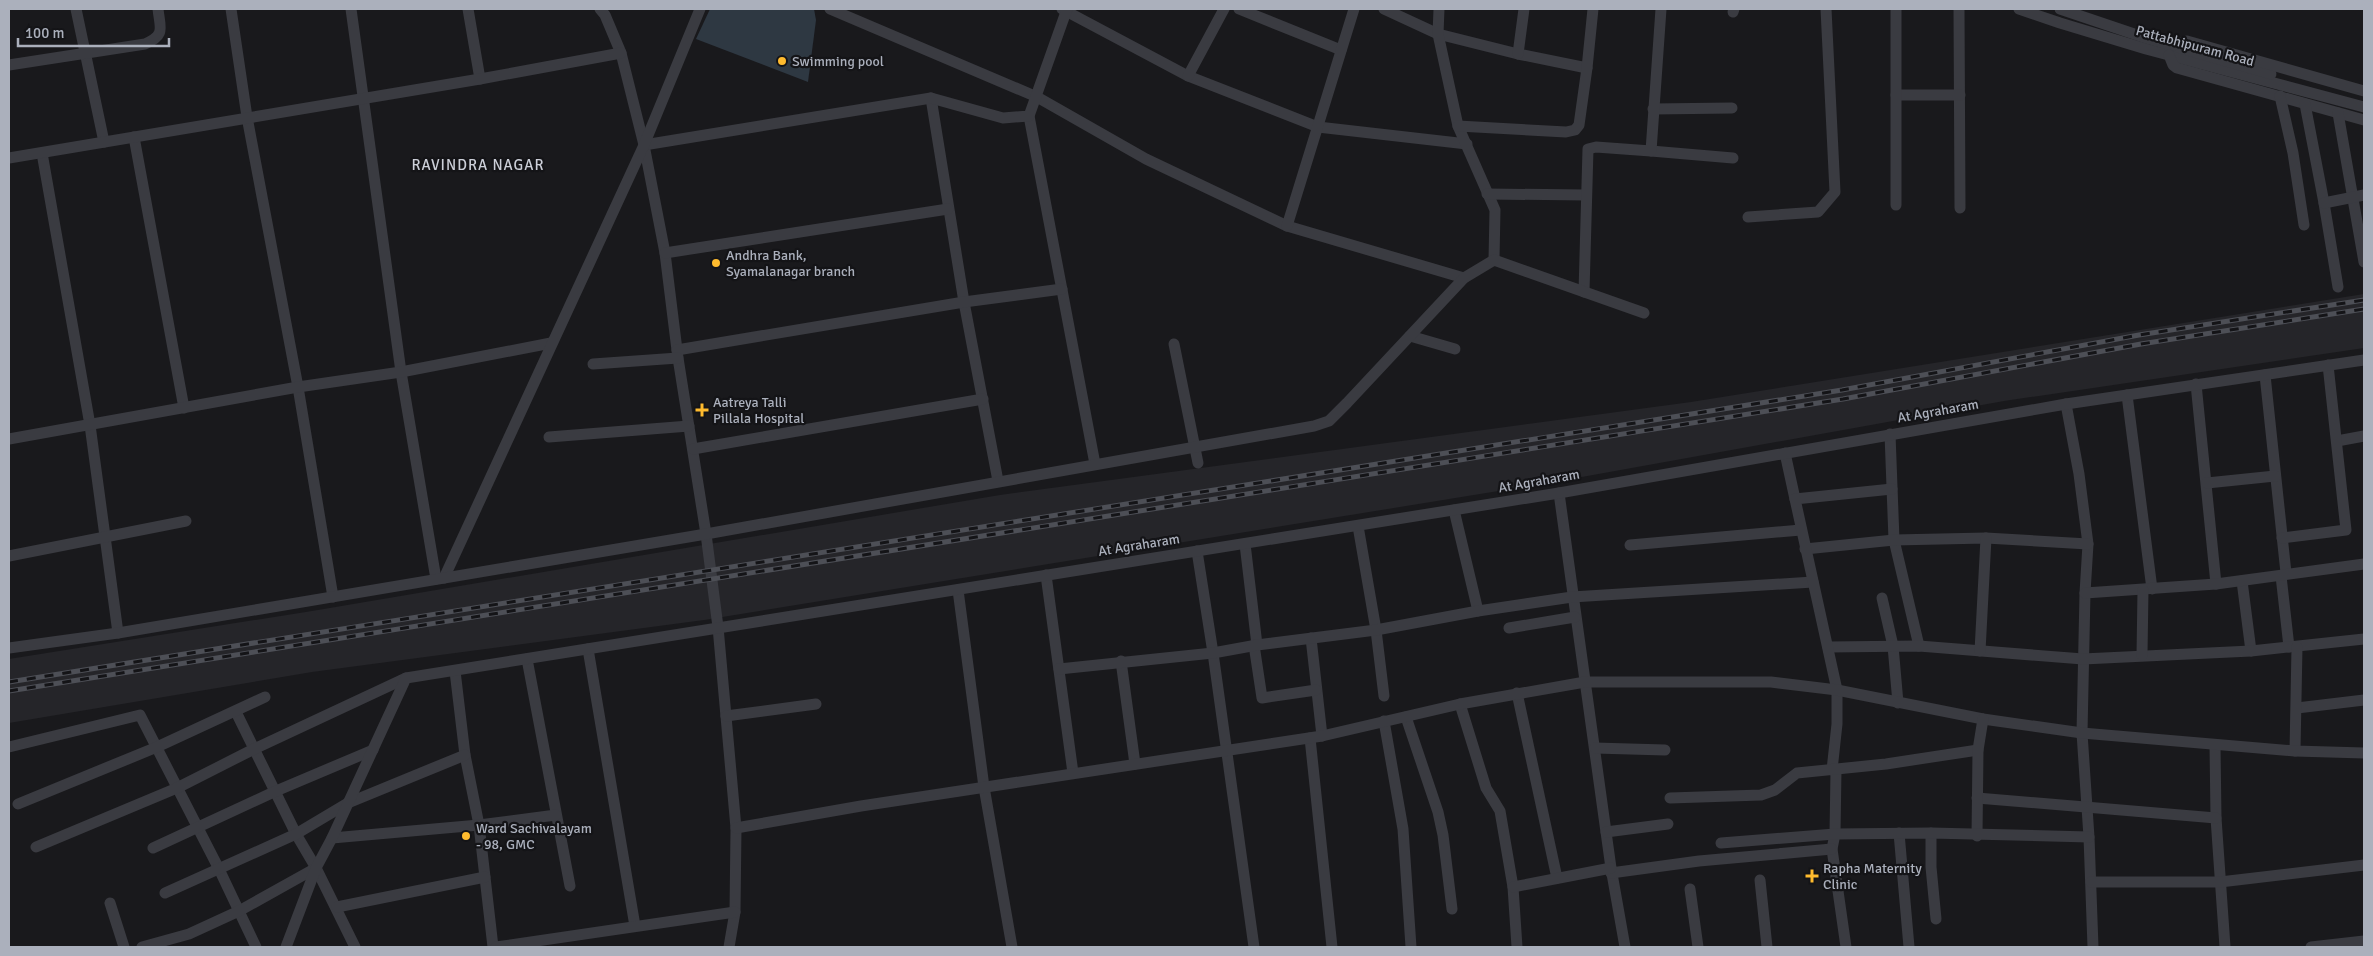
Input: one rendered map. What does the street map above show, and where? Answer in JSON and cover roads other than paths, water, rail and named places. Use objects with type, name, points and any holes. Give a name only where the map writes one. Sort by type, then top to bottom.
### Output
[{"type":"street","points":[[76,9],[104,142]]},
{"type":"street","points":[[9,65],[145,44],[157,39],[161,34],[158,9]]},
{"type":"street","points":[[231,9],[248,117],[298,387],[333,597]]},
{"type":"street","points":[[351,9],[401,372],[440,578]]},
{"type":"street","points":[[468,9],[480,80]]},
{"type":"street","points":[[600,9],[605,15],[622,53],[644,145],[665,253],[677,354],[706,534],[718,627],[736,828],[734,912],[729,947]]},
{"type":"street","points":[[440,578],[644,145],[700,9]]},
{"type":"street","points":[[830,9],[1037,97],[1146,159],[1287,226],[1464,278]]},
{"type":"street","points":[[1096,464],[1029,116],[1037,97],[1065,9],[1188,76],[1318,127],[1467,144]]},
{"type":"street","points":[[1188,76],[1224,9]]},
{"type":"street","points":[[1238,9],[1341,50]]},
{"type":"street","points":[[1287,226],[1354,9]]},
{"type":"street","points":[[1384,9],[1438,34],[1518,54],[1587,68]]},
{"type":"street","points":[[1439,9],[1438,34],[1458,126],[1495,210],[1494,260]]},
{"type":"street","points":[[1518,54],[1524,9]]},
{"type":"street","points":[[1458,126],[1566,132],[1575,130],[1579,124],[1587,68],[1592,9]]},
{"type":"street","points":[[1651,151],[1661,9]]},
{"type":"street","points":[[1748,217],[1818,212],[1835,192],[1826,9]]},
{"type":"street","points":[[1896,9],[1896,205]]},
{"type":"street","points":[[1958,9],[1960,208]]},
{"type":"street","name":"Pattabhipuram Road","points":[[2019,9],[2171,50],[2364,107]]},
{"type":"street","name":"Pattabhipuram Road","points":[[2060,9],[2171,50]]},
{"type":"street","points":[[2364,91],[2187,41],[2171,50],[2173,65],[2177,68],[2364,120]]},
{"type":"street","points":[[9,158],[480,80],[622,53]]},
{"type":"street","name":"Pattabhipuram Road","points":[[2203,60],[2364,100]]},
{"type":"street","points":[[1896,95],[1960,95]]},
{"type":"street","points":[[2280,96],[2293,153],[2304,224]]},
{"type":"street","points":[[644,145],[931,98],[1004,118],[1029,116]]},
{"type":"street","points":[[931,98],[964,302],[998,481]]},
{"type":"street","points":[[2305,104],[2338,287]]},
{"type":"street","points":[[1653,109],[1732,108]]},
{"type":"street","points":[[2338,113],[2359,196],[2364,262]]},
{"type":"street","points":[[134,138],[184,408]]},
{"type":"street","points":[[1584,292],[1588,149],[1596,147],[1733,158]]},
{"type":"street","points":[[42,152],[90,425],[118,634]]},
{"type":"street","points":[[1487,194],[1586,195]]},
{"type":"street","points":[[2324,202],[2359,196]]},
{"type":"street","points":[[665,253],[948,209]]},
{"type":"street","points":[[9,648],[118,634],[706,534],[1314,426],[1329,421],[1464,278],[1494,260]]},
{"type":"street","points":[[1494,260],[1644,313]]},
{"type":"street","points":[[593,364],[677,354],[964,302],[1062,289]]},
{"type":"street","points":[[1410,336],[1454,349]]},
{"type":"street","points":[[9,439],[298,387],[401,372],[551,343]]},
{"type":"street","points":[[1174,344],[1198,463]]},
{"type":"street","name":"At Agraharam","points":[[36,848],[177,788],[254,748],[406,678],[1559,493],[2066,404],[2364,360]]},
{"type":"street","points":[[2282,538],[2346,530],[2328,366]]},
{"type":"street","points":[[2265,375],[2274,476],[2282,538],[2284,575],[2293,647],[2297,708],[2295,751]]},
{"type":"street","points":[[2196,384],[2216,584]]},
{"type":"street","points":[[2127,395],[2147,589],[2142,655]]},
{"type":"street","points":[[693,449],[983,399]]},
{"type":"street","points":[[2066,404],[2079,474],[2088,544],[2082,733],[2090,837],[2093,947]]},
{"type":"street","points":[[549,437],[689,426]]},
{"type":"street","points":[[1890,434],[1894,540],[1920,646]]},
{"type":"street","points":[[2337,441],[2364,436]]},
{"type":"street","points":[[1784,453],[1836,690],[1835,834],[1832,849],[1846,947]]},
{"type":"street","points":[[2207,483],[2274,476]]},
{"type":"street","points":[[1795,499],[1892,489]]},
{"type":"street","points":[[1559,493],[1611,871],[1625,947]]},
{"type":"street","points":[[1454,510],[1478,611]]},
{"type":"street","points":[[9,556],[186,521]]},
{"type":"street","points":[[1358,526],[1376,630],[1384,696]]},
{"type":"street","points":[[1630,545],[1801,530]]},
{"type":"street","points":[[1805,549],[1894,540],[1986,538],[2088,544]]},
{"type":"street","points":[[1980,651],[1986,538]]},
{"type":"street","points":[[1245,544],[1262,698],[1316,690]]},
{"type":"street","points":[[1196,552],[1213,653],[1254,947]]},
{"type":"street","points":[[2085,593],[2216,584],[2364,564]]},
{"type":"street","points":[[1046,575],[1074,773]]},
{"type":"street","points":[[2242,581],[2251,651]]},
{"type":"street","points":[[1060,669],[1121,661],[1213,653],[1256,645],[1376,630],[1478,611],[1572,597],[1813,582]]},
{"type":"street","points":[[958,590],[984,787],[1012,947]]},
{"type":"street","points":[[1882,598],[1893,646],[1898,703]]},
{"type":"street","points":[[1509,628],[1575,617]]},
{"type":"street","points":[[1311,638],[1322,736]]},
{"type":"street","points":[[1828,648],[1920,646],[2083,659],[2251,651],[2364,639]]},
{"type":"street","points":[[588,649],[635,926]]},
{"type":"street","points":[[527,659],[570,886]]},
{"type":"street","points":[[1121,661],[1135,764]]},
{"type":"street","points":[[455,671],[465,755],[479,825],[495,947],[734,912]]},
{"type":"street","points":[[286,947],[293,942],[316,868],[332,838],[406,678]]},
{"type":"street","points":[[736,828],[984,787],[1322,736],[1460,704],[1586,682],[1771,682],[1836,690],[1983,718],[2082,733],[2295,751],[2364,753]]},
{"type":"street","points":[[1518,693],[1557,878]]},
{"type":"street","points":[[18,804],[157,747],[265,697]]},
{"type":"street","points":[[2297,708],[2364,700]]},
{"type":"street","points":[[726,716],[816,704]]},
{"type":"street","points":[[1460,704],[1486,788],[1500,811],[1513,887],[1517,947]]},
{"type":"street","points":[[236,712],[296,834],[337,907],[355,947]]},
{"type":"street","points":[[9,747],[140,715],[219,869],[256,947]]},
{"type":"street","points":[[1406,717],[1438,812],[1443,835],[1452,909]]},
{"type":"street","points":[[1977,836],[1978,750],[1983,718]]},
{"type":"street","points":[[1384,721],[1403,829],[1411,947]]},
{"type":"street","points":[[1310,738],[1332,947]]},
{"type":"street","points":[[2215,745],[2216,818],[2225,947]]},
{"type":"street","points":[[1595,748],[1665,750]]},
{"type":"street","points":[[153,848],[276,791],[373,750]]},
{"type":"street","points":[[1670,798],[1761,796],[1775,790],[1797,773],[1834,770],[1978,750]]},
{"type":"street","points":[[166,893],[296,834],[348,804],[465,755]]},
{"type":"street","points":[[1977,798],[2216,818]]},
{"type":"street","points":[[332,838],[479,825],[556,815]]},
{"type":"street","points":[[1606,832],[1668,824]]},
{"type":"street","points":[[1899,833],[1909,947]]},
{"type":"street","points":[[1721,843],[1835,834],[1931,833],[1977,836],[2090,837]]},
{"type":"street","points":[[1931,833],[1931,868],[1936,919]]},
{"type":"street","points":[[1513,887],[1557,878],[1611,871],[1832,849]]},
{"type":"street","points":[[2091,882],[2220,882],[2364,864]]},
{"type":"street","points":[[142,947],[188,934],[239,911],[316,868]]},
{"type":"street","points":[[337,907],[485,877]]},
{"type":"street","points":[[1760,880],[1767,947]]},
{"type":"street","points":[[1690,889],[1698,947]]},
{"type":"street","points":[[110,903],[124,947]]},
{"type":"street","points":[[2310,947],[2364,941]]},
{"type":"railway","points":[[9,682],[1842,390],[2139,335],[2364,300]]},
{"type":"railway","points":[[9,691],[1843,399],[2141,344],[2364,309]]},
{"type":"place","name":"Swimming pool","points":[[782,61]]},
{"type":"place","name":"Andhra Bank, Syamalanagar branch","points":[[716,263]]},
{"type":"place","name":"Aatreya Talli Pillala Hospital","points":[[702,410]]},
{"type":"place","name":"Ward Sachivalayam - 98, GMC","points":[[466,836]]},
{"type":"place","name":"Rapha Maternity Clinic","points":[[1812,876]]},
{"type":"district","name":"RAVINDRA NAGAR","points":[[478,165]]}]
